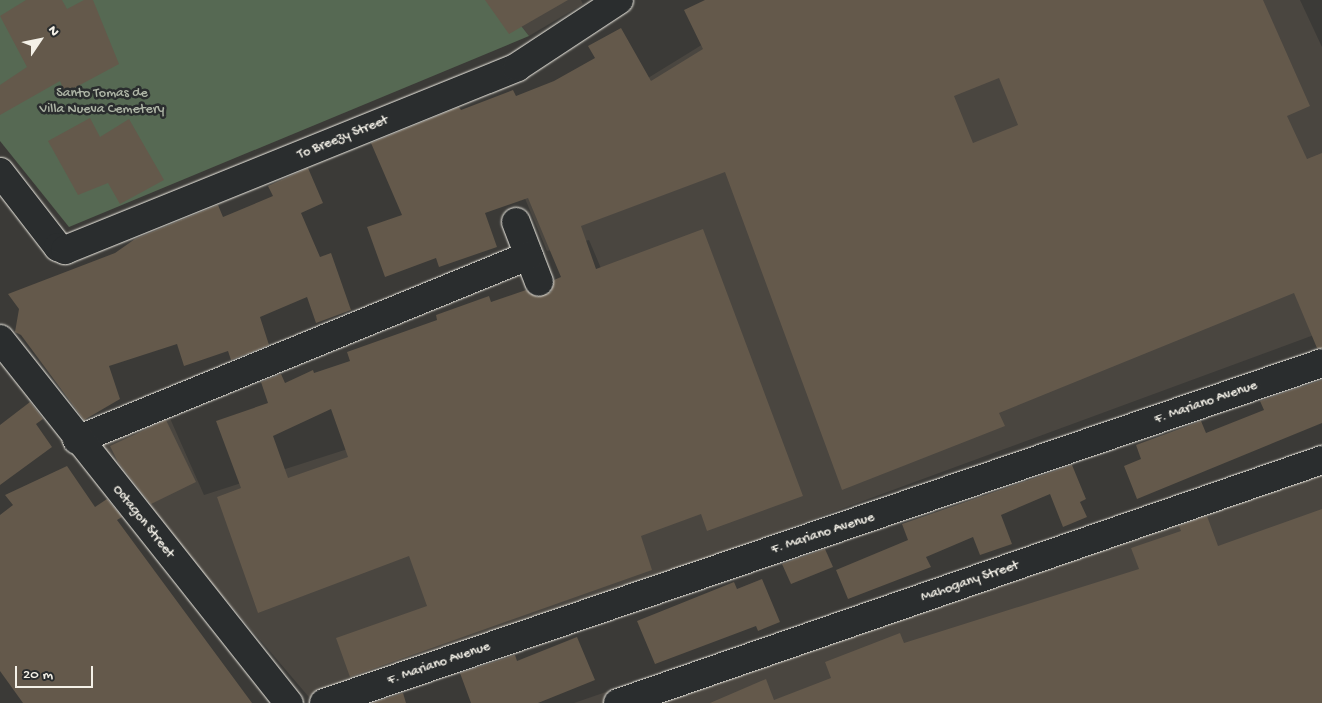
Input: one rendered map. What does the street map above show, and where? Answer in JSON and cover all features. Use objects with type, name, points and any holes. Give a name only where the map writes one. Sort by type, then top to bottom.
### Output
[{"type":"street","name":"To Breezy Street","points":[[0,172],[58,247],[65,250],[517,67],[612,2]]},
{"type":"street","points":[[516,222],[539,282]]},
{"type":"street","points":[[77,440],[529,256]]},
{"type":"street","name":"Octagon Street","points":[[0,340],[77,440],[289,703]]},
{"type":"street","name":"F. Mariano Avenue","points":[[324,703],[1322,363]]},
{"type":"street","name":"Mahogany Street","points":[[618,703],[1322,460]]},
{"type":"shaded area","points":[[501,0],[581,0],[583,4],[529,36]]},
{"type":"shaded area","points":[[782,0],[1300,0],[1322,47],[1322,332],[314,703],[96,448],[169,416],[204,495],[638,356],[589,240],[547,251],[510,163],[760,9]]},
{"type":"shaded area","points":[[1322,446],[1322,703],[574,703],[1315,448]]},
{"type":"green space","name":"Santo Tomas de Villa Nueva Cemetery","points":[[0,0],[501,0],[529,36],[69,227],[0,141]]},
{"type":"building","points":[[26,0],[62,0],[67,9],[84,0],[93,0],[119,64],[65,93],[60,81],[0,115],[0,85],[27,67],[0,16]]},
{"type":"building","points":[[485,0],[568,0],[509,34]]},
{"type":"building","points":[[705,0],[1263,0],[1310,106],[1287,116],[1307,159],[1322,153],[1322,348],[1317,348],[1294,293],[999,413],[1005,426],[842,490],[725,172],[581,226],[596,269],[703,229],[803,496],[707,531],[701,514],[641,536],[652,570],[350,677],[336,638],[427,606],[409,556],[258,613],[217,497],[241,488],[216,421],[268,403],[261,382],[281,374],[285,383],[313,370],[314,373],[350,361],[347,352],[437,320],[436,315],[489,296],[491,302],[526,290],[537,297],[551,292],[554,280],[561,277],[528,198],[485,213],[497,247],[439,267],[436,258],[385,277],[367,227],[402,215],[371,143],[459,107],[461,110],[513,90],[516,96],[554,81],[595,58],[588,46],[621,28],[651,81],[703,49],[684,10]],"holes":[[[999,78],[1018,125],[973,143],[954,96]],[[331,409],[348,457],[288,478],[273,436]]]},
{"type":"building","points":[[90,118],[100,137],[129,119],[164,180],[120,204],[108,183],[78,195],[48,141]]},
{"type":"building","points":[[308,168],[323,203],[301,213],[320,257],[331,253],[351,310],[316,323],[307,297],[260,317],[269,345],[231,360],[228,351],[184,366],[177,344],[109,366],[120,399],[84,420],[21,335],[15,332],[19,309],[8,294],[115,253],[135,239],[218,205],[223,217],[273,196],[268,186]]},
{"type":"building","points":[[1322,380],[1322,423],[1137,499],[1124,466],[1141,459],[1136,445],[1201,421],[1206,433],[1264,410],[1260,401]]},
{"type":"building","points":[[30,402],[43,419],[36,424],[52,447],[0,485],[0,425]]},
{"type":"building","points":[[166,420],[196,482],[151,504],[118,462],[110,446]]},
{"type":"building","points":[[1072,465],[1086,499],[1080,502],[1087,517],[1063,527],[1050,494],[1001,515],[1012,544],[980,555],[973,537],[926,557],[931,567],[848,599],[836,570],[908,540],[902,524]]},
{"type":"building","points":[[67,466],[95,507],[107,499],[122,517],[117,520],[252,703],[23,703],[0,671],[0,515],[13,505],[5,495]]},
{"type":"building","points":[[1322,509],[1322,703],[710,703],[766,679],[774,700],[831,678],[825,662],[900,633],[904,643],[1139,569],[1131,548],[1181,531],[1179,526],[1207,516],[1218,546]]},
{"type":"building","points":[[825,549],[833,567],[791,584],[782,564]]},
{"type":"building","points":[[762,579],[780,622],[758,631],[756,626],[655,664],[637,621],[734,582],[737,589]]},
{"type":"building","points":[[577,637],[595,680],[538,703],[471,703],[460,673],[515,655],[517,661]]},
{"type":"building","points":[[403,693],[406,703],[372,703]]}]
